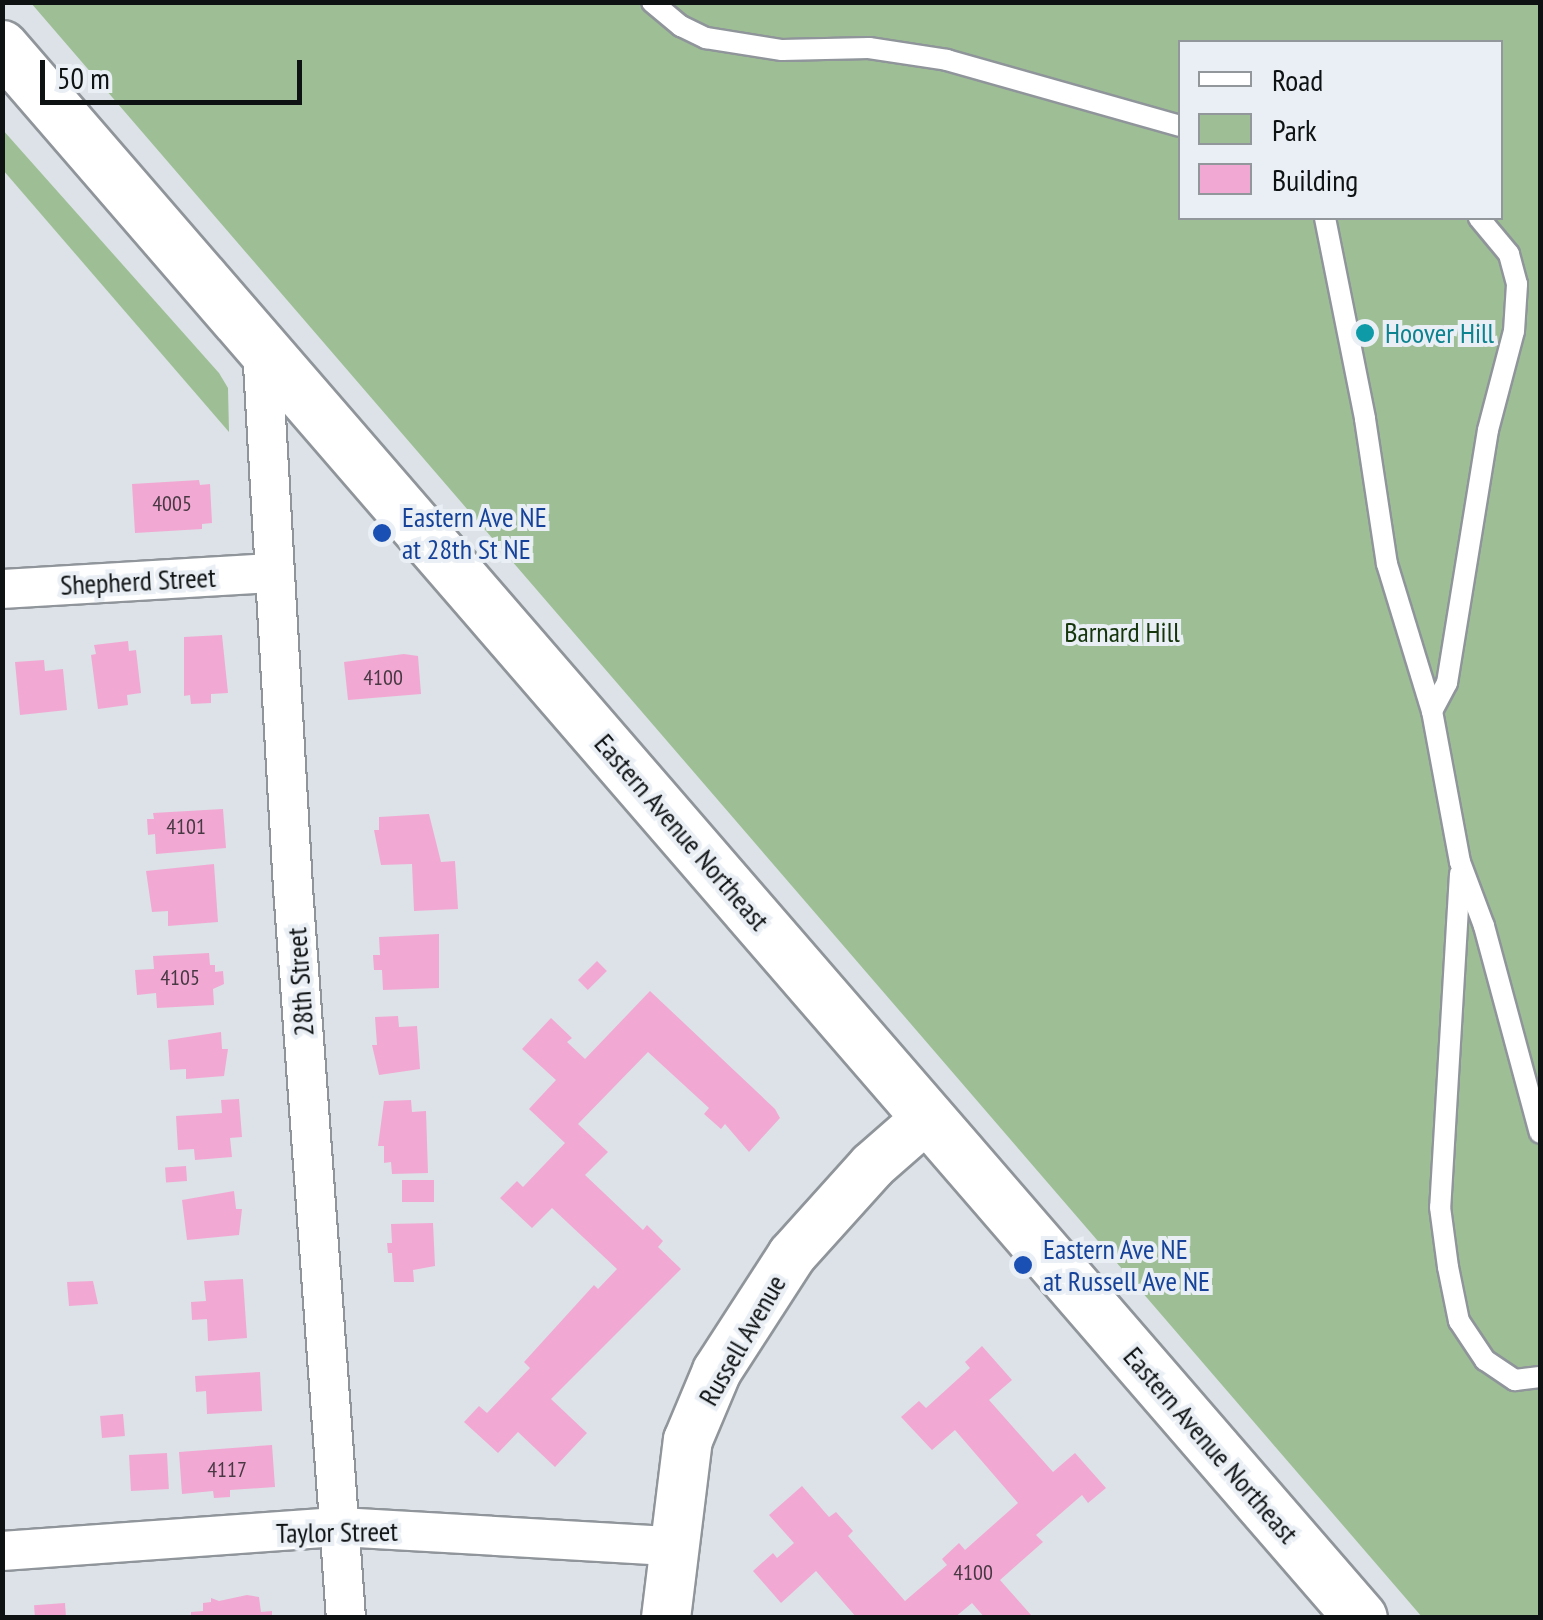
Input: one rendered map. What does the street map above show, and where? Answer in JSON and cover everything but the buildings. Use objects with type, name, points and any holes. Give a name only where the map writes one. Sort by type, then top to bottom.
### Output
[{"type":"main road","name":"Eastern Avenue Northeast","points":[[2,47],[1361,1618]]},
{"type":"street","name":"28th Street","points":[[262,347],[346,1618]]},
{"type":"street","name":"Shepherd Street","points":[[2,589],[274,573]]},
{"type":"street","name":"Russell Avenue","points":[[666,1618],[688,1440],[717,1370],[792,1255],[872,1166],[928,1117]]},
{"type":"street","name":"Taylor Street","points":[[2,1551],[340,1526],[672,1546]]},
{"type":"lane","points":[[652,2],[681,26],[706,38],[782,50],[869,48],[947,60],[1178,125]]},
{"type":"lane","points":[[1325,220],[1339,308],[1365,419],[1387,564],[1432,711],[1460,862],[1484,926],[1540,1132]]},
{"type":"lane","points":[[1432,711],[1447,683],[1488,430],[1514,331],[1517,284],[1509,254],[1482,220]]},
{"type":"lane","points":[[1460,862],[1440,1207],[1448,1267],[1459,1321],[1485,1360],[1514,1380],[1540,1377]]},
{"type":"green space","name":"Barnard Hill","points":[[31,3],[1540,3],[1540,1617],[1422,1617]]},
{"type":"green space","points":[[2,129],[219,373],[228,388],[229,432],[3,170]]},
{"type":"place","name":"Hoover Hill","points":[[1365,333]]},
{"type":"place","name":"Eastern Ave NE at 28th St NE","points":[[382,533]]},
{"type":"place","name":"Eastern Ave NE at Russell Ave NE","points":[[1023,1265]]}]
